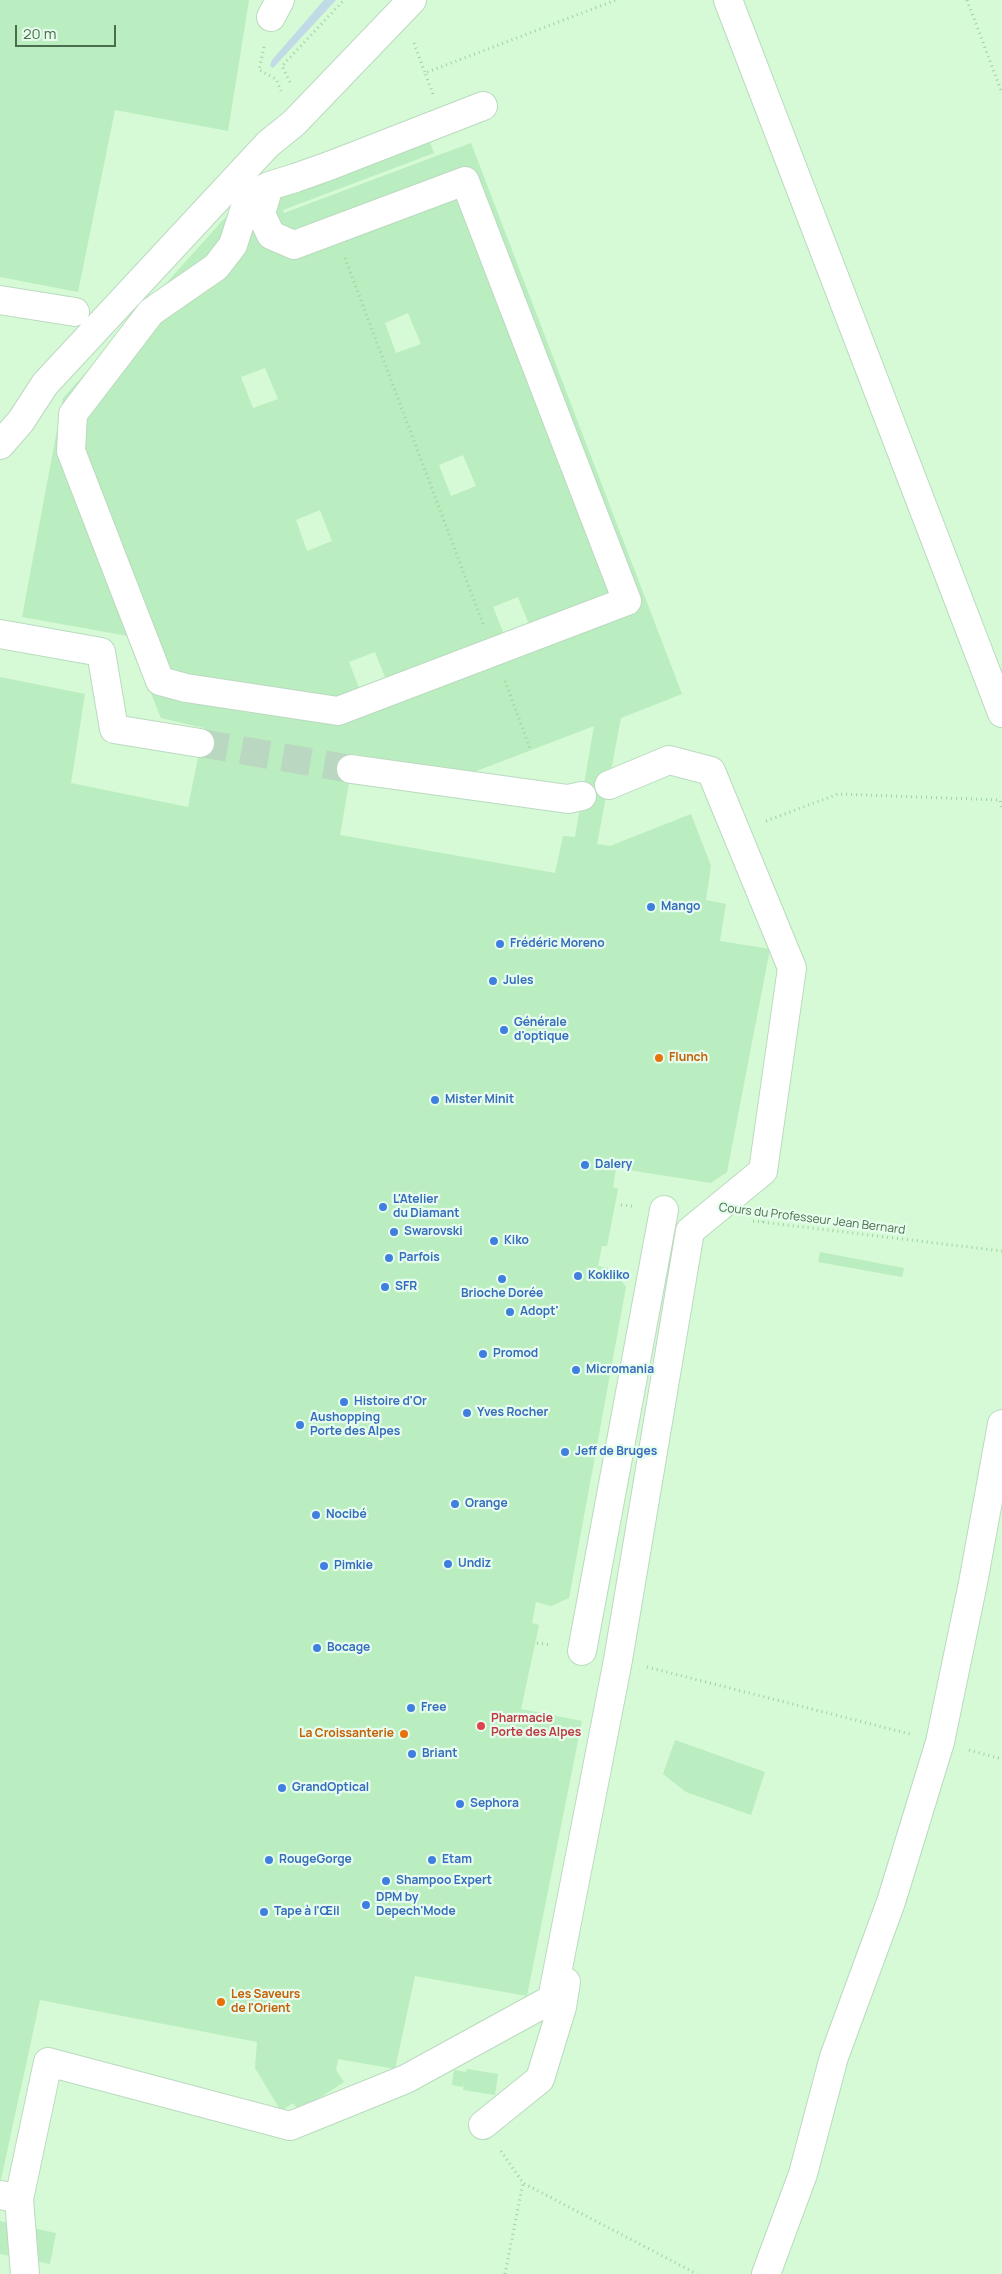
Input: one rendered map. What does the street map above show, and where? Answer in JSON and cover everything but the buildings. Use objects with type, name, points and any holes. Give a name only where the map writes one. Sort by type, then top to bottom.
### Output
[{"type":"lane","points":[[0,444],[21,421],[45,384],[268,144],[294,123],[412,0]]},
{"type":"lane","points":[[728,0],[1002,713]]},
{"type":"lane","points":[[270,186],[261,214],[271,234],[294,245],[465,182],[626,601],[338,711],[186,688],[160,681],[71,451],[73,414],[151,312],[216,267],[233,246],[248,198],[270,186],[329,166],[483,106]]},
{"type":"lane","points":[[0,300],[75,312]]},
{"type":"lane","points":[[0,634],[101,652],[114,729],[200,743]]},
{"type":"lane","points":[[483,2126],[540,2079],[562,2007],[690,1231],[711,1216],[763,1171],[792,968],[711,771],[670,760],[609,785]]},
{"type":"lane","points":[[351,769],[568,800],[582,796]]},
{"type":"lane","points":[[582,1651],[664,1210]]},
{"type":"lane","points":[[766,2274],[803,2174],[834,2057],[891,1902],[940,1742],[975,1574],[1002,1424]]},
{"type":"lane","points":[[25,2274],[10,2197],[48,2062],[290,2126],[406,2079],[552,2000],[618,1660]]},
{"type":"path","points":[[290,82],[282,66],[344,0]]},
{"type":"path","points":[[444,120],[425,73],[616,0]]},
{"type":"path","points":[[967,0],[1002,93]]},
{"type":"path","points":[[276,9],[259,70],[276,79],[294,123]]},
{"type":"path","points":[[343,253],[531,751]]},
{"type":"path","points":[[358,295],[483,622]]},
{"type":"path","points":[[735,833],[838,794],[1000,800],[1002,810]]},
{"type":"path","points":[[621,1205],[664,1210]]},
{"type":"path","name":"Cours du Professeur Jean Bernard","points":[[711,1216],[1002,1251]]},
{"type":"path","points":[[537,1643],[582,1651]]},
{"type":"path","points":[[618,1660],[1002,1759]]},
{"type":"path","points":[[483,2126],[523,2183],[697,2274]]},
{"type":"path","points":[[505,2274],[523,2183]]},
{"type":"shaded area","points":[[0,0],[1002,0],[1002,2274],[0,2274]]},
{"type":"shaded area","points":[[324,0],[336,0],[273,68],[270,66],[272,60]]},
{"type":"tunnel","points":[[200,743],[351,769]]},
{"type":"place","name":"Mango","points":[[651,907]]},
{"type":"place","name":"Frédéric Moreno","points":[[500,944]]},
{"type":"place","name":"Jules","points":[[493,981]]},
{"type":"place","name":"Générale d'optique","points":[[504,1030]]},
{"type":"place","name":"Flunch","points":[[659,1058]]},
{"type":"place","name":"Mister Minit","points":[[435,1100]]},
{"type":"place","name":"Dalery","points":[[585,1165]]},
{"type":"place","name":"L'Atelier du Diamant","points":[[383,1207]]},
{"type":"place","name":"Swarovski","points":[[394,1232]]},
{"type":"place","name":"Kiko","points":[[494,1241]]},
{"type":"place","name":"Parfois","points":[[389,1258]]},
{"type":"place","name":"Kokliko","points":[[578,1276]]},
{"type":"place","name":"Brioche Dorée","points":[[502,1279]]},
{"type":"place","name":"SFR","points":[[385,1287]]},
{"type":"place","name":"Adopt'","points":[[510,1312]]},
{"type":"place","name":"Promod","points":[[483,1354]]},
{"type":"place","name":"Micromania","points":[[576,1370]]},
{"type":"place","name":"Histoire d'Or","points":[[344,1402]]},
{"type":"place","name":"Yves Rocher","points":[[467,1413]]},
{"type":"place","name":"Aushopping Porte des Alpes","points":[[300,1425]]},
{"type":"place","name":"Jeff de Bruges","points":[[565,1452]]},
{"type":"place","name":"Orange","points":[[455,1504]]},
{"type":"place","name":"Nocibé","points":[[316,1515]]},
{"type":"place","name":"Undiz","points":[[448,1564]]},
{"type":"place","name":"Pimkie","points":[[324,1566]]},
{"type":"place","name":"Bocage","points":[[317,1648]]},
{"type":"place","name":"Free","points":[[411,1708]]},
{"type":"place","name":"Pharmacie Porte des Alpes","points":[[481,1726]]},
{"type":"place","name":"La Croissanterie","points":[[404,1734]]},
{"type":"place","name":"Briant","points":[[412,1754]]},
{"type":"place","name":"GrandOptical","points":[[282,1788]]},
{"type":"place","name":"Sephora","points":[[460,1804]]},
{"type":"place","name":"RougeGorge","points":[[269,1860]]},
{"type":"place","name":"Etam","points":[[432,1860]]},
{"type":"place","name":"Shampoo Expert","points":[[386,1881]]},
{"type":"place","name":"DPM by Depech'Mode","points":[[366,1905]]},
{"type":"place","name":"Tape à l'Œil","points":[[264,1912]]},
{"type":"place","name":"Les Saveurs de l'Orient","points":[[221,2002]]}]
